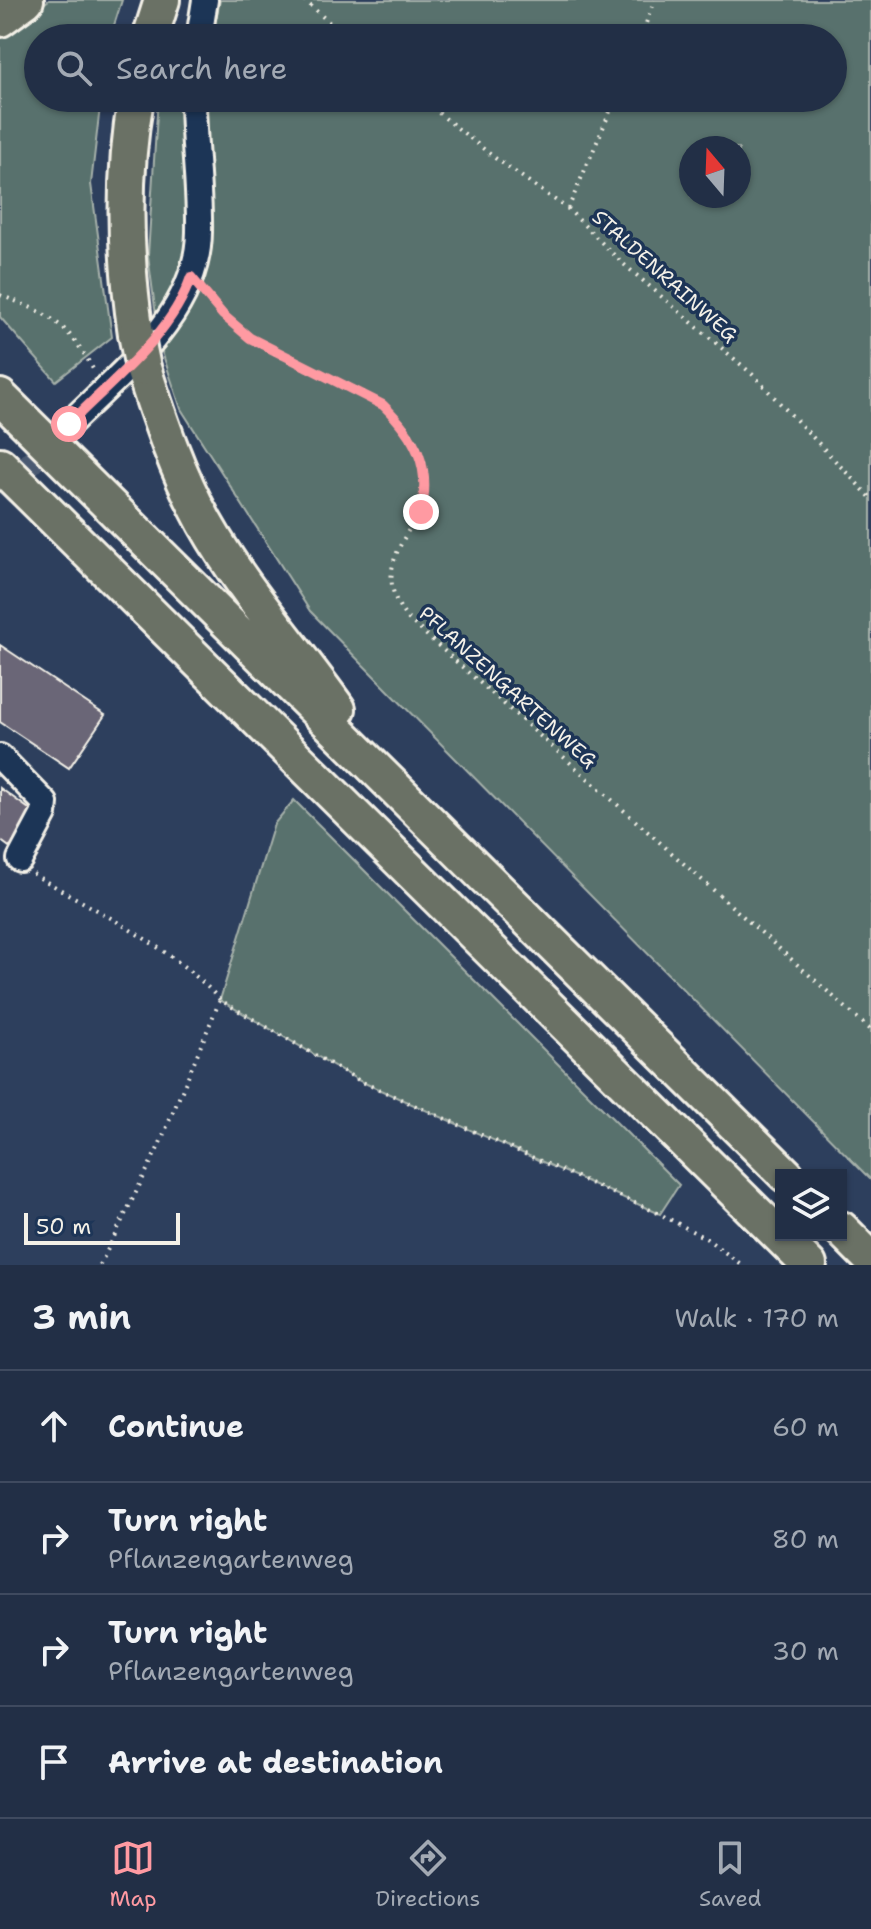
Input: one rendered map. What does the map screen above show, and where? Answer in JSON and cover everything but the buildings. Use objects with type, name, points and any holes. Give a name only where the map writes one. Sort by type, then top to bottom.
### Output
[{"type":"highway","points":[[0,19],[26,0]]},
{"type":"highway","points":[[154,24],[162,0]]},
{"type":"highway","points":[[134,112],[124,200],[126,255],[143,368],[172,454],[204,522],[246,586],[394,787]]},
{"type":"highway","points":[[0,397],[780,1169]]},
{"type":"highway","points":[[0,465],[809,1265]]},
{"type":"highway","points":[[847,1235],[871,1259]]},
{"type":"lane","points":[[201,24],[205,0]]},
{"type":"lane","points":[[69,424],[153,338],[177,307],[191,277],[199,232],[194,112]]},
{"type":"lane","points":[[0,757],[45,803],[44,814],[20,859]]},
{"type":"path","points":[[304,0],[331,24]]},
{"type":"path","points":[[646,24],[654,0]]},
{"type":"path","name":"STALDENRAINWEG","points":[[438,112],[495,158],[568,209],[620,261],[752,374],[871,498]]},
{"type":"path","points":[[568,209],[610,112]]},
{"type":"path","name":"PFLANZENGARTENWEG","points":[[191,277],[223,315],[250,338],[383,405],[408,431],[424,468],[425,495],[421,512],[396,550],[389,576],[396,603],[406,617],[871,1030]]},
{"type":"path","points":[[0,295],[46,313],[64,325],[104,388]]},
{"type":"path","points":[[20,859],[32,873],[185,968],[220,1000],[360,1081],[660,1214],[707,1239],[742,1265]]},
{"type":"path","points":[[100,1265],[158,1148],[220,1000]]},
{"type":"green space","points":[[49,0],[122,0],[114,24],[24,24],[24,112],[99,112],[91,184],[112,337],[56,381],[0,317],[0,36]]},
{"type":"green space","points":[[220,0],[871,0],[871,1180],[310,611],[181,409],[160,346],[148,255],[157,112],[847,112],[847,24],[215,24]]},
{"type":"green space","points":[[294,800],[679,1185],[660,1214],[360,1081],[220,1000],[274,824]]},
{"type":"tunnel","points":[[0,494],[69,424]]},
{"type":"route","points":[[69,424],[153,338],[177,307],[191,277],[223,315],[250,338],[383,405],[396,418],[416,444],[424,468],[425,495],[421,512]]}]
